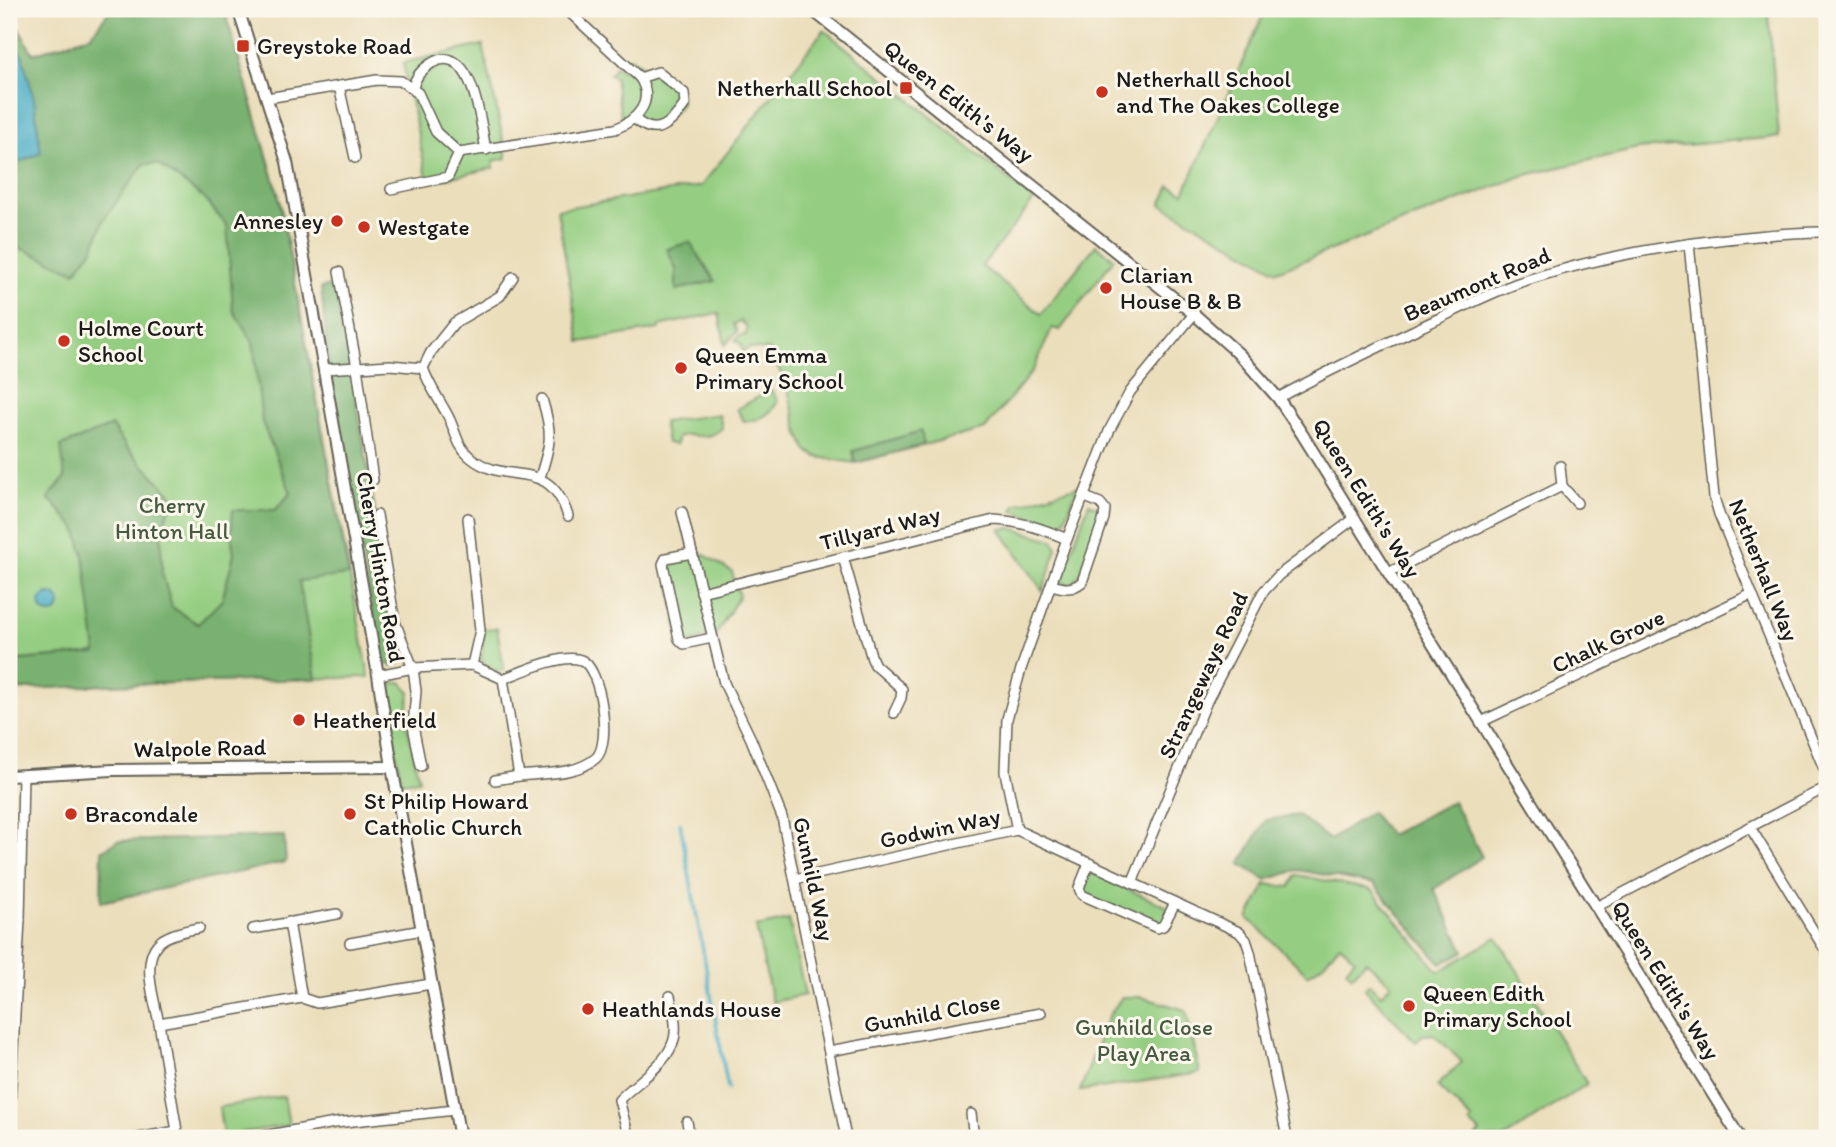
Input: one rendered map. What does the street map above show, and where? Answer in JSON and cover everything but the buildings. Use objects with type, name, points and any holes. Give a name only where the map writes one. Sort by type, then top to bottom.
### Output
[{"type":"street","name":"Cherry Hinton Road","points":[[238,9],[286,162],[460,1138]]},
{"type":"street","points":[[267,98],[339,86],[387,80],[401,81],[413,88],[425,104],[436,132],[459,153],[615,129],[635,119],[645,104],[644,85],[640,78],[566,9]]},
{"type":"street","name":"Queen Edith's Way","points":[[811,9],[1194,314],[1240,355],[1278,398],[1390,572],[1740,1138]]},
{"type":"street","points":[[413,88],[414,80],[423,69],[436,61],[448,60],[457,63],[468,73],[486,150]]},
{"type":"street","points":[[635,119],[650,128],[663,127],[676,118],[685,104],[684,93],[658,72],[640,78]]},
{"type":"street","points":[[339,86],[355,158]]},
{"type":"street","points":[[391,189],[448,177],[459,153]]},
{"type":"street","name":"Beaumont Road","points":[[1278,398],[1319,376],[1516,284],[1570,267],[1618,255],[1689,244],[1794,232],[1827,232]]},
{"type":"street","name":"Netherhall Way","points":[[1689,244],[1714,497],[1827,776]]},
{"type":"street","points":[[339,272],[357,368],[373,480]]},
{"type":"street","points":[[513,277],[500,296],[454,323],[431,352],[423,368],[429,384],[450,419],[455,439],[468,455],[476,461],[512,474],[540,477],[551,485],[563,500],[568,516]]},
{"type":"street","points":[[1017,830],[1005,772],[1007,719],[1021,669],[1110,429],[1130,392],[1194,314]]},
{"type":"street","points":[[325,369],[390,365],[423,368]]},
{"type":"street","points":[[540,477],[550,445],[549,423],[542,399]]},
{"type":"street","points":[[1560,466],[1562,486],[1577,503]]},
{"type":"street","points":[[1390,572],[1562,486]]},
{"type":"street","points":[[1052,585],[1066,589],[1075,588],[1082,582],[1105,509],[1100,503],[1085,497]]},
{"type":"street","name":"Gunhild Way","points":[[682,512],[724,683],[761,762],[782,817],[846,1138]]},
{"type":"street","name":"Cherry Hinton Road","points":[[377,515],[395,622],[413,668],[416,691],[413,726],[421,766]]},
{"type":"street","points":[[468,518],[480,630],[472,665]]},
{"type":"street","name":"Strangeways Road","points":[[1132,883],[1207,701],[1263,592],[1279,575],[1355,518]]},
{"type":"street","name":"Tillyard Way","points":[[701,592],[994,520],[1014,520],[1067,539]]},
{"type":"street","points":[[692,553],[666,558],[663,564],[679,639],[684,644],[712,638]]},
{"type":"street","points":[[843,557],[872,659],[902,689],[894,713]]},
{"type":"street","name":"Chalk Grove","points":[[1481,722],[1752,594]]},
{"type":"street","points":[[379,675],[413,668],[472,665],[503,679],[558,661],[580,659],[588,664],[595,677],[605,733],[599,756],[588,765],[560,772],[495,780]]},
{"type":"street","points":[[503,679],[519,776]]},
{"type":"street","name":"Walpole Road","points":[[9,776],[113,770],[392,767]]},
{"type":"street","points":[[9,1124],[20,920],[23,775]]},
{"type":"street","points":[[1596,907],[1827,787]]},
{"type":"street","points":[[1750,827],[1827,953]]},
{"type":"street","name":"Godwin Way","points":[[795,879],[1017,830],[1239,932],[1250,952],[1287,1138]]},
{"type":"street","points":[[1089,863],[1079,888],[1082,895],[1157,928],[1163,926],[1175,903]]},
{"type":"street","points":[[253,929],[337,914]]},
{"type":"street","points":[[9,920],[20,920]]},
{"type":"street","points":[[289,922],[302,998]]},
{"type":"street","points":[[138,1138],[179,1134],[149,958],[156,943],[165,937],[199,928]]},
{"type":"street","points":[[350,943],[422,930]]},
{"type":"street","points":[[159,1023],[302,998],[317,1003],[431,984]]},
{"type":"street","points":[[629,1138],[619,1100],[655,1067],[672,1046],[675,1026],[670,996]]},
{"type":"street","name":"Gunhild Close","points":[[829,1051],[1041,1013]]},
{"type":"street","points":[[252,1138],[335,1123],[455,1110]]},
{"type":"street","points":[[971,1114],[974,1138]]},
{"type":"street","points":[[687,1122],[690,1138]]},
{"type":"green space","name":"Cherry Hinton Hall","points":[[111,9],[224,9],[278,193],[369,677],[9,690],[9,12],[33,54],[90,36]]},
{"type":"green space","points":[[111,9],[224,9],[278,193],[349,575],[299,581],[316,679],[9,690],[9,661],[96,653],[84,556],[76,528],[48,498],[65,478],[61,446],[112,426],[127,448],[175,498],[161,528],[162,573],[172,607],[198,624],[222,600],[234,554],[231,534],[233,510],[275,510],[291,493],[262,422],[253,342],[233,310],[227,226],[204,198],[158,164],[144,164],[104,219],[93,249],[75,272],[9,243],[9,12],[33,54],[90,36]]},
{"type":"green space","points":[[1266,9],[1768,9],[1779,137],[1638,149],[1522,176],[1277,271],[1161,204],[1170,186],[1184,193]]},
{"type":"green space","points":[[824,30],[1034,200],[982,266],[1041,314],[1096,245],[1114,259],[1060,330],[1052,328],[1034,369],[985,429],[855,463],[818,457],[807,451],[798,431],[787,385],[769,350],[749,348],[743,352],[741,344],[735,341],[739,336],[746,335],[747,327],[741,321],[734,324],[737,332],[725,345],[719,313],[659,326],[659,329],[580,342],[557,209],[701,186]],"holes":[[[676,269],[714,281],[676,289]]]},
{"type":"green space","points":[[483,45],[507,158],[493,161],[494,168],[428,182],[403,63]]},
{"type":"green space","points":[[631,57],[681,95],[681,104],[666,119],[655,125],[621,117],[615,78],[610,74],[616,66],[621,71]]},
{"type":"green space","points":[[690,242],[715,281],[676,290],[676,269],[667,249]]},
{"type":"green space","points":[[337,285],[396,636],[404,650],[402,661],[393,666],[382,663],[330,378],[321,288]]},
{"type":"green space","points":[[771,390],[778,401],[772,410],[755,420],[744,421],[737,409]]},
{"type":"green space","points":[[719,414],[722,428],[715,433],[682,436],[677,438],[676,445],[667,443],[663,422]]},
{"type":"green space","points":[[921,431],[924,445],[855,463],[853,451]]},
{"type":"green space","points":[[1078,486],[1065,519],[1058,526],[1013,511],[1016,505]]},
{"type":"green space","points":[[1089,503],[1100,509],[1101,517],[1081,574],[1072,585],[1060,582]]},
{"type":"green space","points":[[1011,528],[1053,540],[1057,548],[1043,591],[1000,529]]},
{"type":"green space","points":[[700,552],[732,572],[739,596],[716,635],[685,644],[679,638],[666,558]]},
{"type":"green space","points":[[497,628],[504,670],[491,669],[481,660],[484,629]]},
{"type":"green space","points":[[401,682],[410,692],[406,720],[419,780],[401,782],[385,685]]},
{"type":"green space","points":[[1453,801],[1482,857],[1434,889],[1464,951],[1441,964],[1374,884],[1298,870],[1266,880],[1240,864],[1266,820],[1298,815],[1330,840],[1371,812],[1390,835]]},
{"type":"green space","points":[[284,836],[286,862],[101,902],[102,851],[117,841]]},
{"type":"green space","points":[[1085,870],[1172,909],[1163,926],[1083,896],[1079,887]]},
{"type":"green space","points":[[1297,875],[1372,890],[1439,972],[1497,937],[1587,1084],[1504,1138],[1474,1138],[1480,1132],[1470,1123],[1472,1119],[1437,1086],[1462,1062],[1434,1034],[1422,1035],[1416,1042],[1365,989],[1369,984],[1381,995],[1391,984],[1366,961],[1352,976],[1346,970],[1355,959],[1340,944],[1324,963],[1308,975],[1248,918],[1266,884],[1290,887]]},
{"type":"green space","points":[[789,920],[805,995],[772,1002],[756,927]]},
{"type":"green space","name":"Gunhild Close Play Area","points":[[1122,997],[1141,997],[1186,1010],[1200,1073],[1080,1091],[1108,1017]]},
{"type":"green space","points":[[284,1096],[289,1125],[223,1136],[219,1107]]},
{"type":"water","points":[[9,44],[22,54],[34,99],[41,153],[9,166],[9,135],[13,132],[9,96]]},
{"type":"water","points":[[46,594],[54,594],[60,604],[54,614],[46,614],[40,608],[40,600]]},
{"type":"waterway","points":[[680,823],[728,1089]]},
{"type":"place","name":"Greystoke Road","points":[[243,46]]},
{"type":"place","name":"Netherhall School","points":[[906,88]]},
{"type":"place","name":"Netherhall School and The Oakes College","points":[[1102,92]]},
{"type":"place","name":"Annesley","points":[[337,221]]},
{"type":"place","name":"Westgate","points":[[364,227]]},
{"type":"place","name":"Clarian House B & B","points":[[1106,288]]},
{"type":"place","name":"Holme Court School","points":[[64,341]]},
{"type":"place","name":"Queen Emma Primary School","points":[[681,368]]},
{"type":"place","name":"Heatherfield","points":[[299,720]]},
{"type":"place","name":"Bracondale","points":[[71,814]]},
{"type":"place","name":"St Philip Howard Catholic Church","points":[[350,814]]},
{"type":"place","name":"Queen Edith Primary School","points":[[1409,1006]]},
{"type":"place","name":"Heathlands House","points":[[588,1009]]}]
